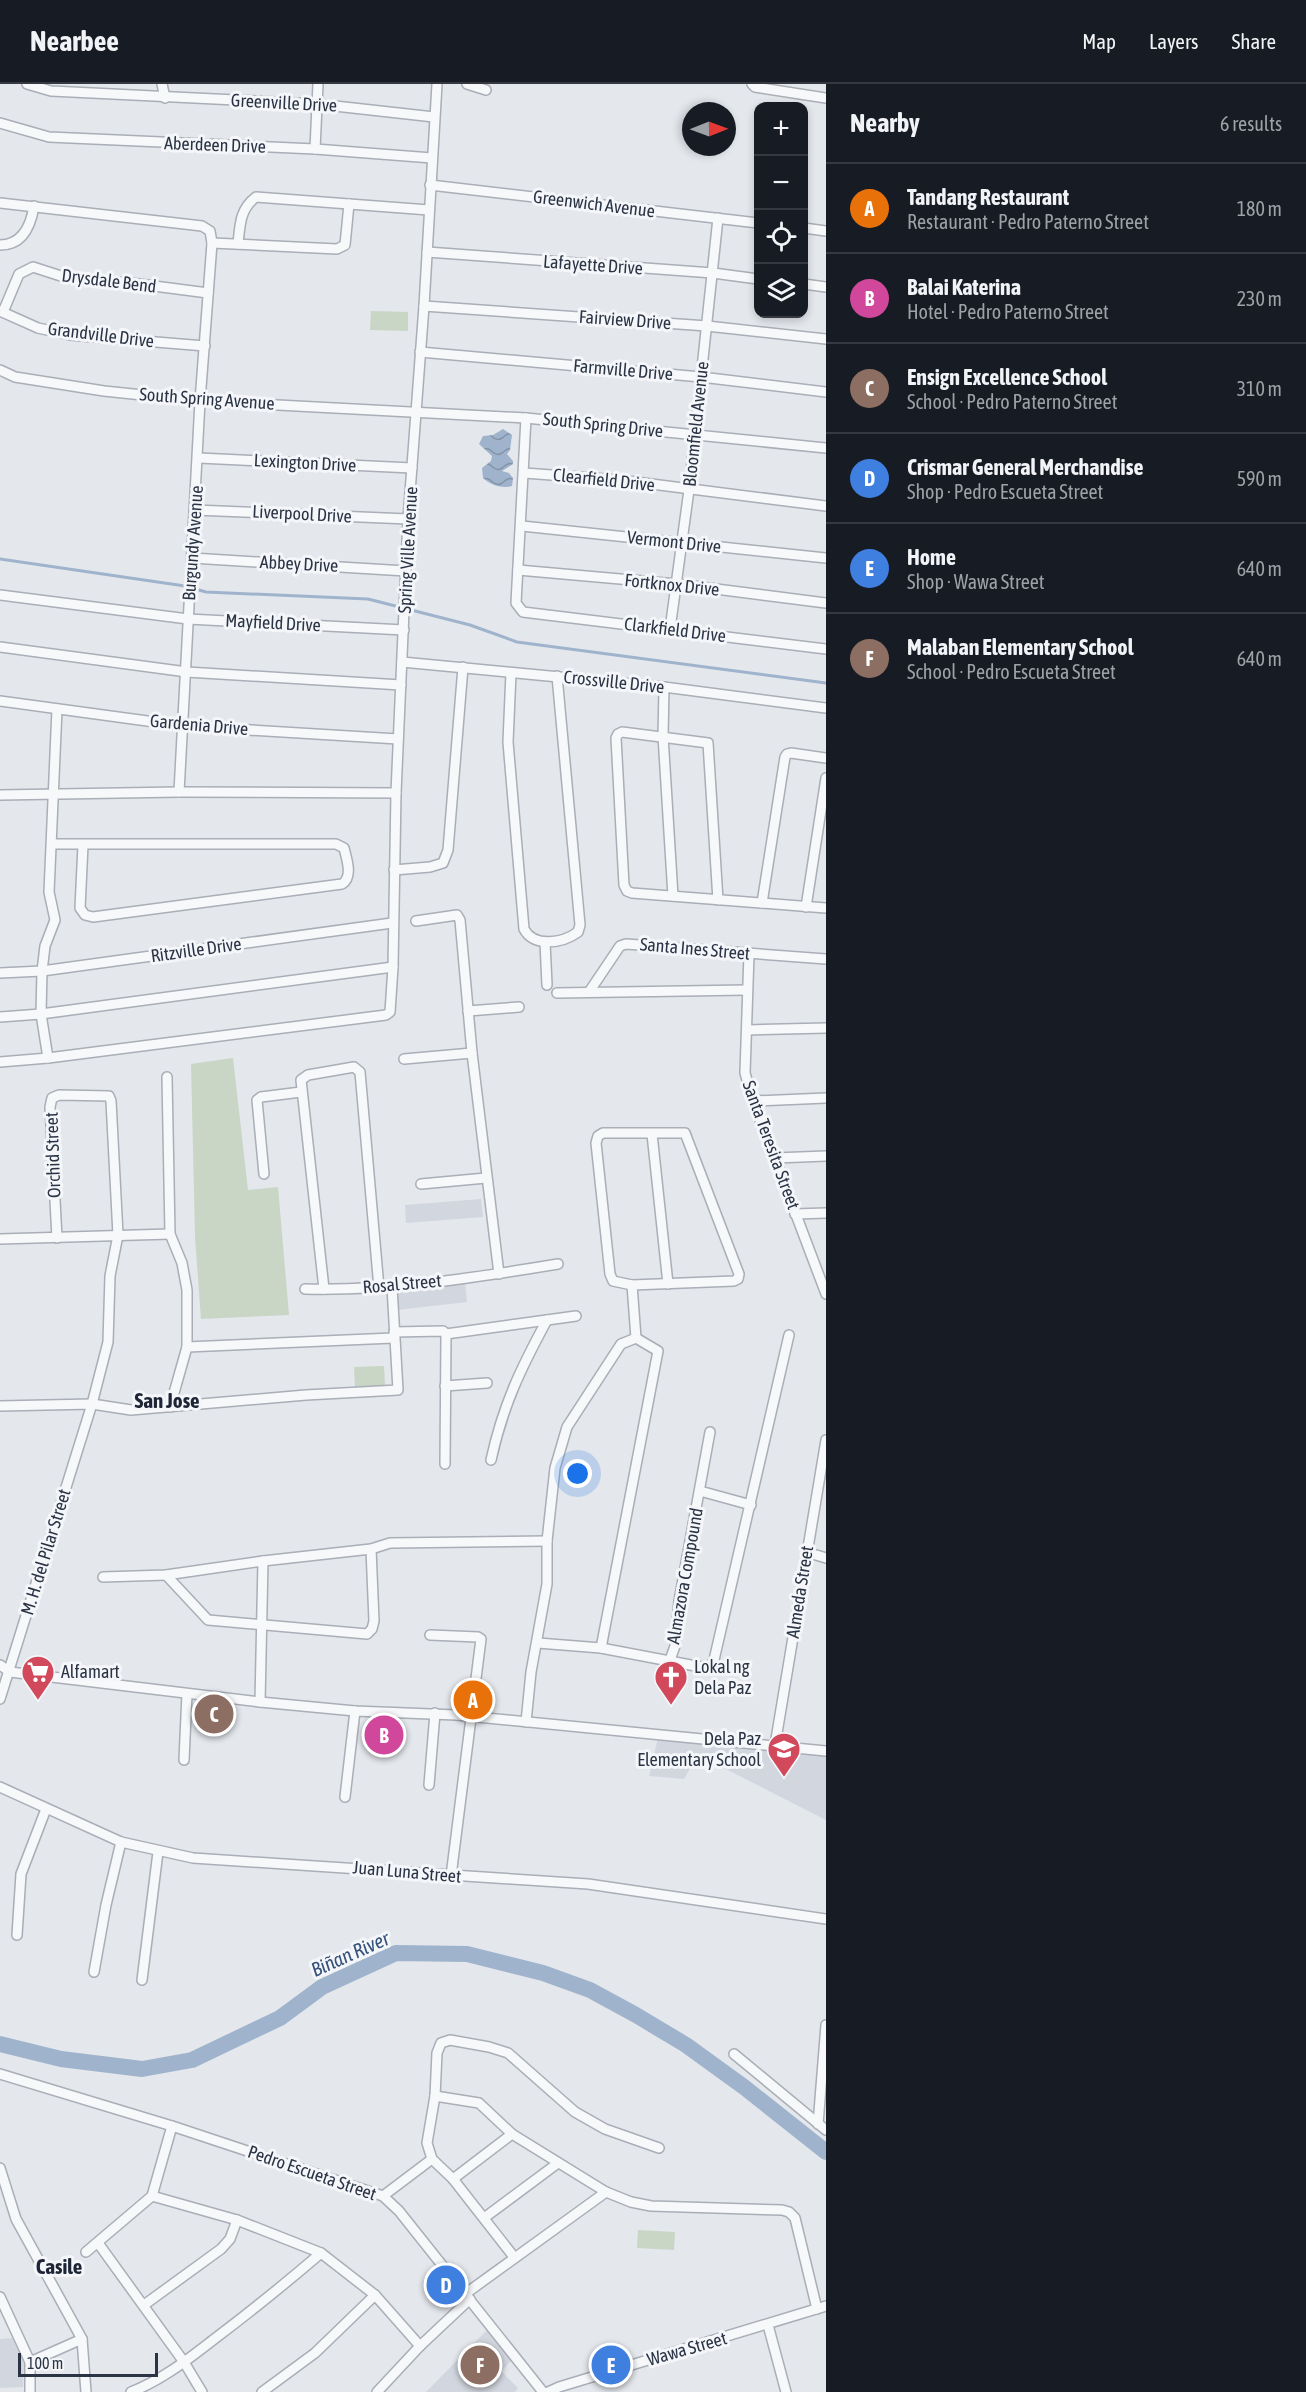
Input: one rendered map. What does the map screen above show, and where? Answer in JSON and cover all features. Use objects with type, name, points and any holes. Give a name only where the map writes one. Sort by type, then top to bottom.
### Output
[{"type":"street","name":"Greenville Drive","points":[[27,84],[51,90],[165,98],[317,104],[434,117]]},
{"type":"street","points":[[162,84],[165,98]]},
{"type":"street","points":[[315,149],[318,84]]},
{"type":"street","name":"Spring Ville Avenue","points":[[48,1059],[386,1015],[391,1008],[396,793],[408,519],[437,84]]},
{"type":"street","points":[[467,84],[486,90]]},
{"type":"street","points":[[752,84],[755,87],[826,98]]},
{"type":"street","name":"Aberdeen Drive","points":[[0,123],[49,137],[315,149],[432,158]]},
{"type":"street","name":"Greenwich Avenue","points":[[430,184],[754,222]]},
{"type":"street","points":[[238,244],[242,213],[247,204],[256,197],[429,210]]},
{"type":"street","points":[[0,203],[202,226],[210,231],[212,243],[336,249],[345,245],[349,204]]},
{"type":"street","points":[[0,245],[7,245],[21,237],[31,225],[34,206]]},
{"type":"street","name":"Bloomfield Avenue","points":[[670,629],[689,490],[717,218]]},
{"type":"street","points":[[808,229],[826,231]]},
{"type":"street","name":"Burgundy Avenue","points":[[179,792],[199,458],[200,401],[212,243]]},
{"type":"street","name":"Lafayette Drive","points":[[427,252],[713,273],[754,278]]},
{"type":"street","name":"Drysdale Bend","points":[[1,312],[19,273],[33,267],[67,278],[208,293]]},
{"type":"street","points":[[808,285],[826,287]]},
{"type":"street","name":"Fairview Drive","points":[[424,306],[707,326],[826,339]]},
{"type":"street","name":"Grandville Drive","points":[[1,312],[38,328],[70,335],[205,346]]},
{"type":"street","name":"Farmville Drive","points":[[420,352],[701,377],[826,392]]},
{"type":"street","name":"South Spring Avenue","points":[[0,370],[15,377],[104,391],[200,401],[416,412]]},
{"type":"street","name":"South Spring Drive","points":[[416,412],[526,418],[826,448]]},
{"type":"street","points":[[518,570],[526,418]]},
{"type":"street","name":"Lexington Drive","points":[[199,458],[412,468]]},
{"type":"street","name":"Clearfield Drive","points":[[524,473],[620,480],[826,506]]},
{"type":"street","name":"Liverpool Drive","points":[[195,510],[408,519]]},
{"type":"street","name":"Vermont Drive","points":[[522,526],[826,558]]},
{"type":"street","name":"Abbey Drive","points":[[192,558],[406,571]]},
{"type":"street","name":"Fortknox Drive","points":[[518,570],[676,584],[826,603]]},
{"type":"street","name":"Clarkfield Drive","points":[[518,570],[516,603],[523,612],[826,649]]},
{"type":"street","name":"Mayfield Drive","points":[[0,595],[188,619],[404,630]]},
{"type":"street","points":[[0,647],[187,672],[401,685]]},
{"type":"street","name":"Crossville Drive","points":[[402,662],[664,687],[826,708]]},
{"type":"street","points":[[394,870],[430,867],[442,863],[448,850],[463,668]]},
{"type":"street","points":[[511,673],[508,742],[524,928],[528,936],[535,941],[545,942],[572,937],[578,932],[580,925],[557,676]]},
{"type":"street","points":[[664,687],[663,736],[673,896]]},
{"type":"street","name":"Gardenia Drive","points":[[0,701],[184,726],[398,739]]},
{"type":"street","points":[[0,1062],[48,1059],[41,1014],[42,971],[45,946],[55,920],[48,892],[57,710]]},
{"type":"street","points":[[718,900],[709,746],[704,741],[622,732],[618,734],[616,738],[624,885],[627,891],[632,893],[718,900],[762,903],[806,907],[826,908]]},
{"type":"street","points":[[762,903],[785,757],[791,753],[826,758]]},
{"type":"street","points":[[806,907],[826,778]]},
{"type":"street","points":[[0,795],[179,792],[396,793]]},
{"type":"street","points":[[52,844],[336,844],[344,848],[348,876],[347,881],[342,884],[93,917],[86,915],[80,908],[83,845]]},
{"type":"street","points":[[416,921],[459,916],[472,1053],[499,1274]]},
{"type":"street","name":"Ritzville Drive","points":[[0,973],[42,971],[392,923]]},
{"type":"street","points":[[545,942],[547,985]]},
{"type":"street","name":"Santa Ines Street","points":[[589,992],[621,946],[626,944],[826,959]]},
{"type":"street","name":"Santa Teresita Street","points":[[749,954],[745,1073],[753,1101],[795,1214],[822,1273],[826,1294]]},
{"type":"street","points":[[0,1017],[41,1014],[393,967]]},
{"type":"street","points":[[557,993],[747,990]]},
{"type":"street","points":[[468,1011],[519,1007]]},
{"type":"street","points":[[747,1030],[826,1028]]},
{"type":"street","points":[[404,1059],[472,1053]]},
{"type":"street","points":[[324,1289],[301,1080],[308,1075],[354,1067],[360,1072],[379,1288]]},
{"type":"street","points":[[167,1077],[170,1233],[182,1263],[187,1290],[187,1347],[170,1407]]},
{"type":"street","points":[[264,1174],[257,1100],[261,1096],[301,1092]]},
{"type":"street","name":"Orchid Street","points":[[57,1238],[50,1107],[52,1098],[59,1095],[101,1095],[109,1096],[111,1101]]},
{"type":"street","points":[[753,1101],[826,1098]]},
{"type":"street","name":"M. H. del Pilar Street","points":[[0,1700],[92,1404],[108,1342],[110,1276],[118,1235],[111,1101]]},
{"type":"street","points":[[603,1133],[652,1134],[685,1133],[739,1274],[738,1279],[632,1285],[613,1281],[610,1274],[596,1143],[598,1136],[603,1133]]},
{"type":"street","points":[[652,1134],[668,1284]]},
{"type":"street","points":[[775,1158],[826,1156]]},
{"type":"street","points":[[421,1184],[486,1178]]},
{"type":"street","points":[[795,1214],[826,1213]]},
{"type":"street","points":[[0,1239],[170,1233]]},
{"type":"street","name":"Rosal Street","points":[[305,1289],[392,1287],[499,1274],[558,1264]]},
{"type":"street","points":[[632,1285],[636,1338]]},
{"type":"street","points":[[0,1406],[92,1404],[131,1410],[306,1395],[398,1390],[392,1287]]},
{"type":"street","points":[[187,1347],[443,1331],[446,1334],[576,1316]]},
{"type":"street","points":[[491,1460],[498,1427],[509,1395],[548,1320]]},
{"type":"street","points":[[445,1464],[446,1334]]},
{"type":"street","points":[[538,1643],[601,1648],[710,1666],[714,1660],[751,1505],[789,1335]]},
{"type":"street","points":[[526,1722],[531,1672],[547,1584],[548,1541],[555,1468],[567,1427],[621,1344],[636,1338]]},
{"type":"street","points":[[601,1648],[658,1351],[636,1338]]},
{"type":"street","points":[[445,1386],[487,1383]]},
{"type":"street","name":"Almazora Compound","points":[[670,1660],[675,1646],[678,1601],[710,1432]]},
{"type":"street","name":"Almeda Street","points":[[776,1745],[826,1440]]},
{"type":"street","name":"Almazora Compound","points":[[700,1491],[751,1505]]},
{"type":"street","points":[[103,1577],[166,1575],[371,1549],[390,1542],[548,1541]]},
{"type":"street","points":[[166,1575],[208,1620],[367,1634],[372,1629],[374,1621],[371,1549]]},
{"type":"street","points":[[806,1552],[826,1558]]},
{"type":"street","points":[[261,1702],[263,1561]]},
{"type":"street","points":[[430,1635],[481,1639],[451,1876]]},
{"type":"street","points":[[0,1665],[10,1672],[261,1702],[355,1711],[471,1716],[826,1750]]},
{"type":"street","points":[[184,1760],[187,1694]]},
{"type":"street","points":[[345,1797],[355,1711]]},
{"type":"street","points":[[429,1785],[435,1713]]},
{"type":"street","name":"Juan Luna Street","points":[[0,1787],[121,1842],[193,1858],[588,1884],[826,1919]]},
{"type":"street","points":[[17,1935],[21,1875],[46,1809]]},
{"type":"street","points":[[94,1972],[106,1905],[121,1842]]},
{"type":"street","points":[[142,1980],[158,1852]]},
{"type":"street","points":[[822,2127],[826,2025]]},
{"type":"street","points":[[514,2257],[453,2179],[432,2159],[428,2143],[435,2097],[437,2053],[441,2043],[450,2040],[508,2053],[575,2112],[605,2129],[659,2148]]},
{"type":"street","points":[[734,2054],[822,2127]]},
{"type":"street","name":"Pedro Escueta Street","points":[[0,2074],[172,2126],[384,2196],[399,2211],[546,2392]]},
{"type":"street","points":[[435,2097],[479,2103],[512,2134],[606,2193],[631,2202],[651,2206],[789,2212],[795,2218],[821,2307]]},
{"type":"street","points":[[86,2252],[152,2196],[172,2126]]},
{"type":"street","points":[[453,2179],[512,2134]]},
{"type":"street","points":[[384,2196],[432,2159]]},
{"type":"street","points":[[484,2218],[558,2163]]},
{"type":"street","points":[[0,2168],[16,2219],[82,2339],[86,2392]]},
{"type":"street","points":[[377,2392],[467,2297],[514,2257],[606,2193]]},
{"type":"street","points":[[152,2196],[237,2220],[321,2253],[375,2295],[420,2346]]},
{"type":"street","points":[[144,2305],[221,2249],[230,2239],[237,2220]]},
{"type":"street","points":[[98,2243],[184,2362],[202,2392]]},
{"type":"street","points":[[131,2392],[153,2383],[184,2362],[254,2309],[321,2253]]},
{"type":"street","points":[[262,2392],[315,2353],[375,2295]]},
{"type":"street","points":[[0,2297],[30,2362],[30,2392]]},
{"type":"street","name":"Wawa Street","points":[[546,2392],[821,2307]]},
{"type":"street","points":[[768,2325],[786,2392]]},
{"type":"street","points":[[30,2362],[82,2339]]},
{"type":"shaded area","points":[[481,1199],[483,1217],[406,1223],[405,1205]]},
{"type":"shaded area","points":[[465,1282],[467,1302],[397,1310],[396,1290]]},
{"type":"shaded area","name":"Dela Paz Elementary School","points":[[658,1738],[826,1756],[826,1820],[720,1766],[692,1765],[684,1779],[649,1776]]},
{"type":"shaded area","points":[[487,2330],[513,2359],[501,2371],[518,2388],[515,2392],[426,2392]]},
{"type":"shaded area","points":[[12,2338],[24,2364],[23,2387],[0,2388],[0,2339]]},
{"type":"green space","points":[[371,311],[408,312],[408,331],[370,330]]},
{"type":"green space","points":[[233,1058],[248,1190],[278,1187],[289,1315],[201,1319],[195,1237],[191,1064]]},
{"type":"green space","points":[[384,1366],[385,1386],[355,1388],[354,1367]]},
{"type":"green space","points":[[638,2230],[675,2232],[674,2250],[637,2248]]},
{"type":"water","points":[[503,429],[512,435],[510,450],[507,454],[513,464],[502,471],[509,473],[513,478],[512,486],[508,487],[496,486],[483,478],[482,468],[491,461],[492,456],[479,444],[483,436],[493,435]]},
{"type":"waterway","points":[[0,559],[185,586],[206,592],[368,599],[470,625],[517,642],[826,683]]},
{"type":"waterway","name":"Biñan River","points":[[0,2044],[61,2059],[142,2069],[192,2060],[280,2018],[322,1987],[396,1953],[467,1954],[543,1973],[590,1990],[636,2015],[686,2045],[744,2087],[826,2152]]},
{"type":"place","name":"Tandang Restaurant","points":[[473,1700]]},
{"type":"place","name":"Alfamart","points":[[38,1701]]},
{"type":"place","name":"Lokal ng Dela Paz","points":[[671,1706]]},
{"type":"place","name":"Ensign Excellence School","points":[[214,1714]]},
{"type":"place","name":"Balai Katerina","points":[[384,1735]]},
{"type":"place","name":"Dela Paz Elementary School","points":[[784,1778]]},
{"type":"place","name":"Crismar General Merchandise","points":[[446,2285]]},
{"type":"place","name":"Malaban Elementary School","points":[[480,2365]]},
{"type":"place","name":"Home","points":[[611,2365]]},
{"type":"district","name":"San Jose","points":[[167,1401]]},
{"type":"district","name":"Casile","points":[[59,2267]]}]
